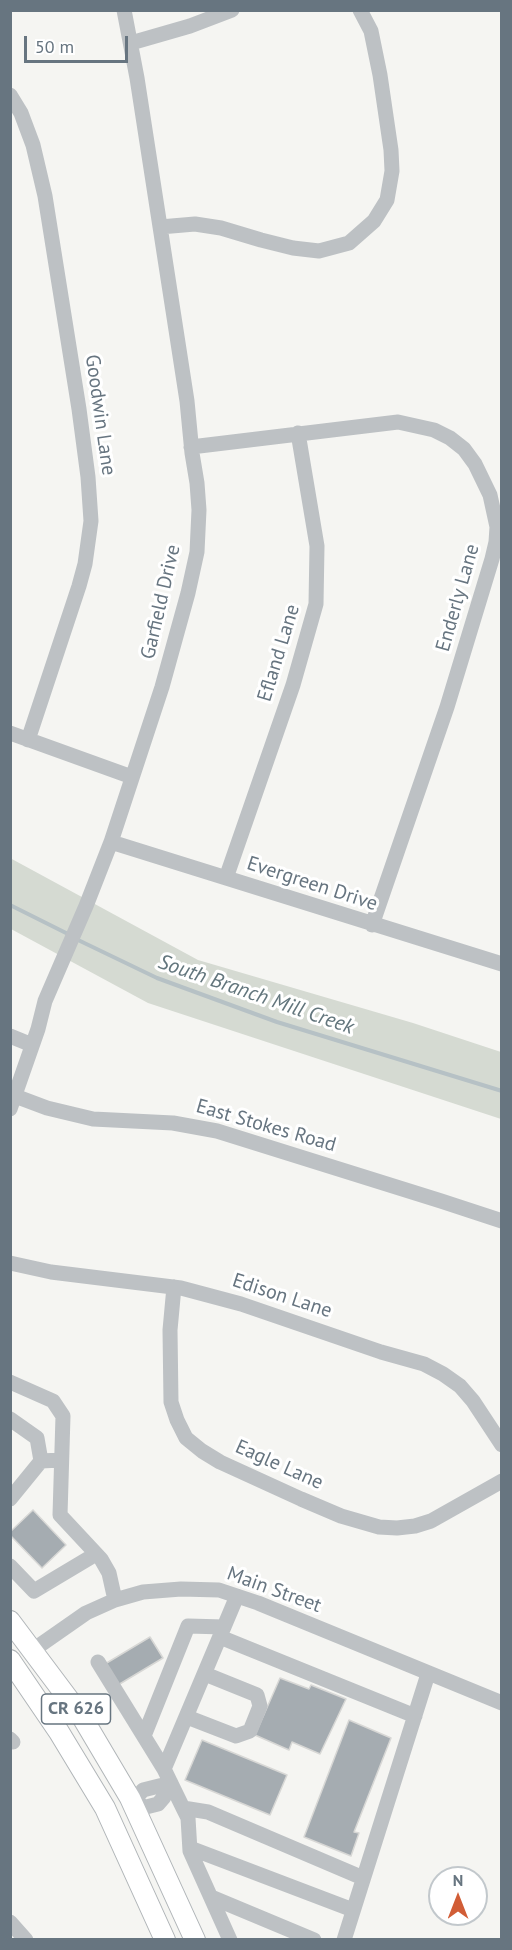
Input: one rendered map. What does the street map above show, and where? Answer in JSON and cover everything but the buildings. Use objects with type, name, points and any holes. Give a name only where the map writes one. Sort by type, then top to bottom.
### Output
[{"type":"main road","name":"CR 626","points":[[10,1621],[82,1717],[132,1803],[195,1940]]},
{"type":"main road","name":"CR 626","points":[[10,1660],[59,1732],[105,1808],[165,1940]]},
{"type":"main road","points":[[105,1808],[132,1803]]},
{"type":"street","name":"Garfield Drive","points":[[13,1103],[45,1001],[111,842],[162,687],[197,552],[199,510],[187,401],[124,10]]},
{"type":"street","points":[[130,43],[190,26],[232,10]]},
{"type":"street","points":[[160,227],[195,224],[221,228],[272,243],[319,251],[349,243],[374,221],[387,201],[392,171],[391,150],[371,31],[360,10]]},
{"type":"street","name":"Goodwin Lane","points":[[10,95],[21,113],[33,145],[45,196],[81,420],[91,521],[87,554],[79,586],[28,740]]},
{"type":"street","name":"Enderly Lane","points":[[191,447],[398,422],[434,430],[450,438],[464,449],[484,478],[495,511],[496,542],[478,609],[447,707],[372,925]]},
{"type":"street","name":"Efland Lane","points":[[226,878],[293,685],[316,604],[317,546],[298,433]]},
{"type":"street","points":[[10,733],[132,777]]},
{"type":"street","name":"Evergreen Drive","points":[[111,842],[501,964]]},
{"type":"street","points":[[10,1036],[32,1045]]},
{"type":"street","name":"East Stokes Road","points":[[13,1103],[93,1119],[172,1123],[217,1131],[501,1221]]},
{"type":"street","name":"Edison Lane","points":[[10,1263],[51,1272],[174,1287],[241,1304],[381,1352],[424,1364],[460,1386],[473,1401],[501,1446]]},
{"type":"street","name":"Eagle Lane","points":[[174,1287],[170,1330],[171,1402],[186,1438],[220,1462],[302,1499],[379,1527],[415,1526],[431,1521],[501,1481]]},
{"type":"street","points":[[10,1382],[53,1401],[59,1407],[63,1416],[60,1515],[96,1554],[110,1573],[115,1600]]},
{"type":"street","points":[[10,1419],[37,1438],[42,1461]]},
{"type":"street","points":[[10,1499],[42,1461],[61,1460]]},
{"type":"street","points":[[10,1566],[34,1591],[96,1554]]},
{"type":"street","name":"Main Street","points":[[33,1650],[86,1613],[115,1600],[143,1592],[181,1589],[219,1590],[258,1603],[501,1703]]},
{"type":"street","points":[[132,1803],[143,1790],[168,1776],[187,1717],[237,1596]]},
{"type":"street","points":[[144,1736],[188,1626],[222,1632],[415,1716]]},
{"type":"street","points":[[98,1662],[168,1776],[188,1818],[190,1848],[230,1940]]},
{"type":"street","points":[[187,1717],[236,1736],[250,1731],[260,1707],[257,1695],[205,1674]]},
{"type":"street","points":[[344,1940],[428,1674]]},
{"type":"street","points":[[183,1808],[208,1812],[363,1878]]},
{"type":"street","points":[[190,1848],[353,1910]]},
{"type":"street","points":[[211,1897],[314,1940]]},
{"type":"street","points":[[10,1922],[26,1940]]},
{"type":"shaded area","points":[[10,858],[198,960],[413,1023],[501,1052],[501,1119],[148,1003],[11,929]]},
{"type":"waterway","name":"South Branch Mill Creek","points":[[10,905],[70,935]]},
{"type":"waterway","name":"South Branch Mill Creek","points":[[76,939],[157,978],[277,1022],[502,1091]]}]
